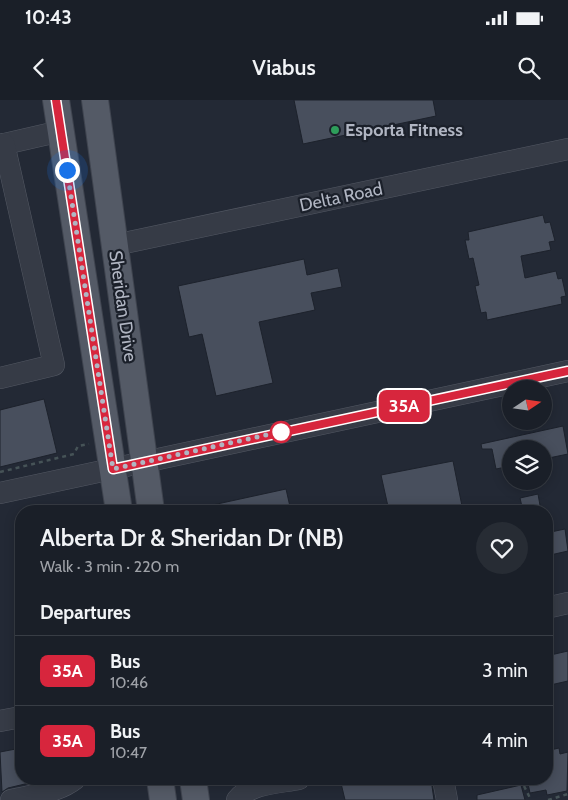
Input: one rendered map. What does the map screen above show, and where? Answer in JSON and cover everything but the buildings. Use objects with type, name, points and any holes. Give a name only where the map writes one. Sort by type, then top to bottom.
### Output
[{"type":"main road","name":"Sheridan Drive","points":[[56,100],[118,505]]},
{"type":"main road","name":"Sheridan Drive","points":[[95,100],[151,505]]},
{"type":"main road","points":[[161,785],[163,800]]},
{"type":"main road","points":[[194,785],[196,800]]},
{"type":"street","points":[[0,378],[54,365],[2,145],[61,131]]},
{"type":"street","name":"Delta Road","points":[[114,245],[568,149]]},
{"type":"street","points":[[0,493],[568,371]]},
{"type":"street","points":[[553,606],[568,603]]},
{"type":"street","points":[[0,721],[15,718]]},
{"type":"street","points":[[10,800],[53,791],[64,785]]},
{"type":"street","points":[[237,800],[242,794],[255,788],[270,785]]},
{"type":"street","points":[[444,785],[447,800]]},
{"type":"path","points":[[0,472],[74,454],[78,446],[89,444]]},
{"type":"path","points":[[524,786],[531,800]]},
{"type":"path","points":[[548,800],[568,794]]},
{"type":"bus line","name":"35A","points":[[56,100],[113,469],[128,464],[568,371]]},
{"type":"place","name":"Esporta Fitness","points":[[335,130]]},
{"type":"route","points":[[67,170],[113,469],[128,464],[284,431],[281,432]]}]
